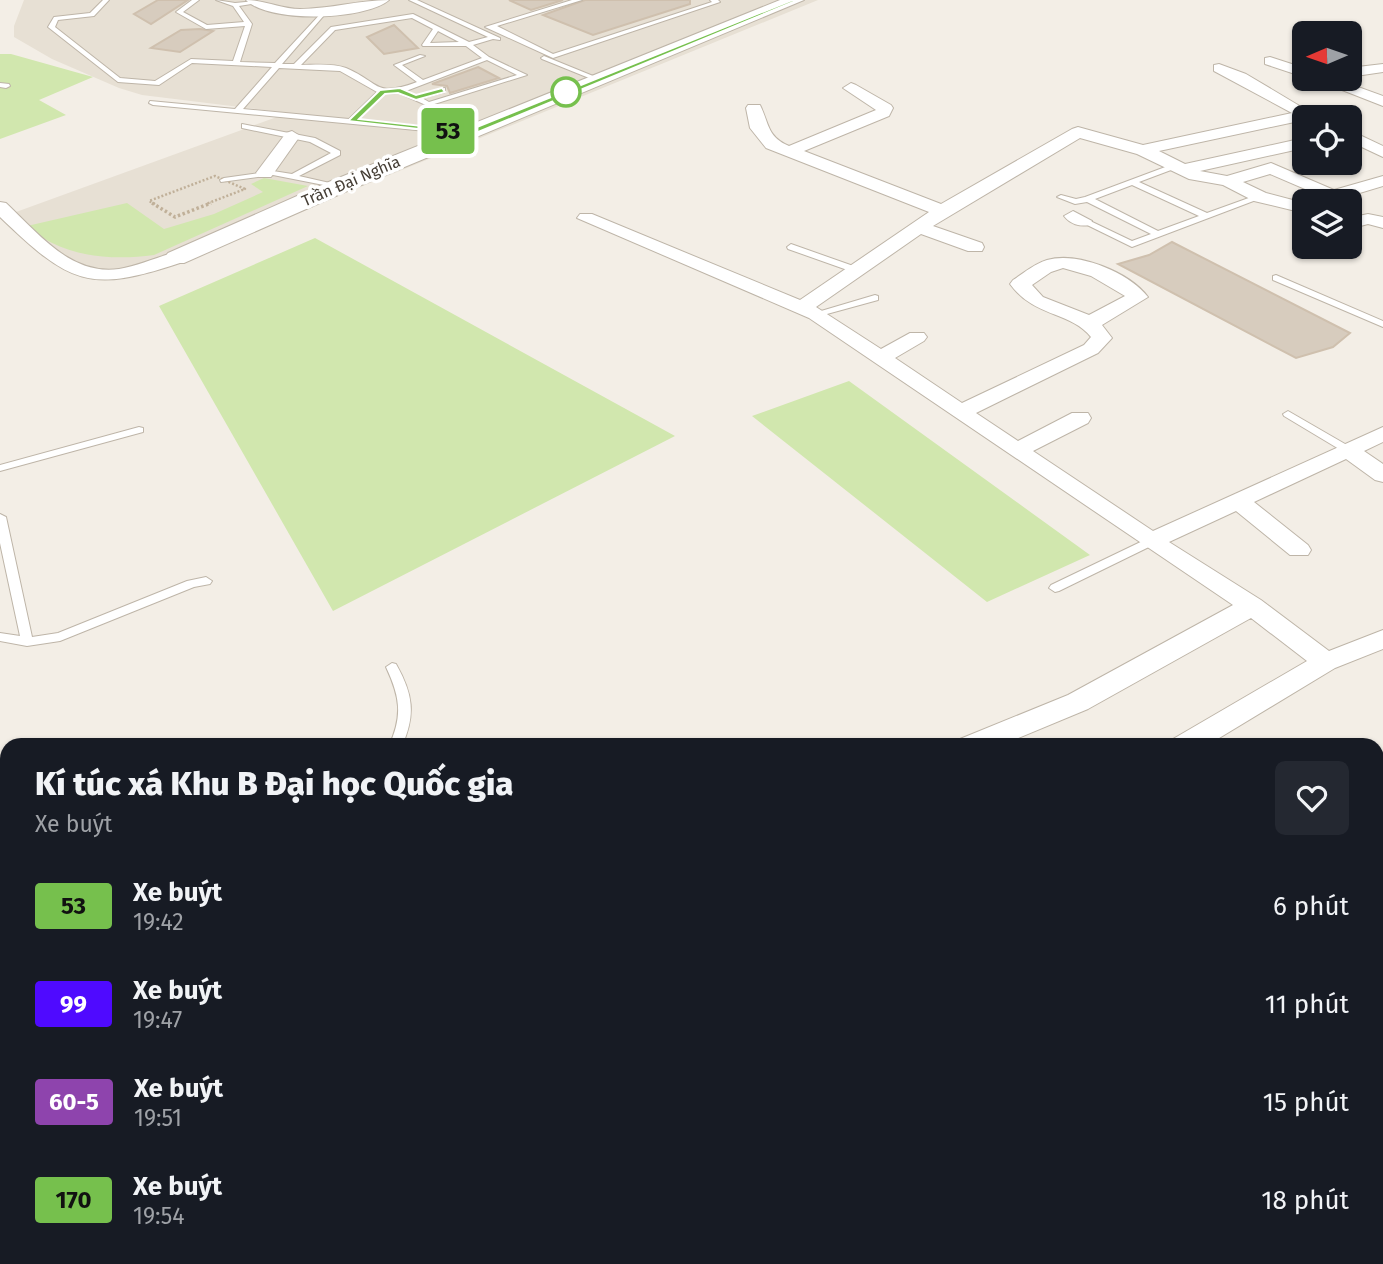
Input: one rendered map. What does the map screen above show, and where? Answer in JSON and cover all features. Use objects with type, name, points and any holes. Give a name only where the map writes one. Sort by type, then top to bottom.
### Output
[{"type":"street","points":[[254,1],[286,10],[324,12],[348,10],[382,0]]},
{"type":"street","name":"Trần Đại Nghĩa","points":[[0,207],[63,266],[85,275],[115,275],[142,271],[596,79],[795,0]]},
{"type":"street","points":[[1270,61],[1292,69]]},
{"type":"street","points":[[1219,68],[1241,77],[1292,107]]},
{"type":"street","points":[[1362,71],[1383,68]]},
{"type":"street","points":[[788,152],[883,113],[885,108],[851,88]]},
{"type":"street","points":[[1355,91],[1383,101]]},
{"type":"street","points":[[754,108],[758,128],[772,145],[942,211]]},
{"type":"street","points":[[1143,150],[1292,119]]},
{"type":"street","points":[[1115,142],[1204,120]]},
{"type":"street","points":[[808,311],[856,270],[942,211],[1078,132],[1143,150],[1181,167],[1228,181],[1260,197],[1292,205]]},
{"type":"street","points":[[265,173],[292,136]]},
{"type":"street","points":[[1362,142],[1383,152]]},
{"type":"street","points":[[1181,167],[1292,145]]},
{"type":"street","points":[[1228,181],[1270,168],[1333,196],[1383,181]]},
{"type":"street","points":[[586,218],[808,311],[882,357],[1151,541],[1252,606],[1326,662]]},
{"type":"street","points":[[1362,220],[1383,223]]},
{"type":"street","points":[[919,227],[975,247]]},
{"type":"street","points":[[962,411],[1091,349],[1102,338],[1090,323],[1036,301],[1020,284],[1054,264],[1075,265],[1123,283],[1138,297],[1090,323]]},
{"type":"street","points":[[882,357],[917,337]]},
{"type":"street","points":[[1018,450],[1080,418]]},
{"type":"street","points":[[1151,541],[1383,433]]},
{"type":"street","points":[[1348,450],[1383,475]]},
{"type":"street","points":[[1238,501],[1299,550]]},
{"type":"street","points":[[990,738],[1078,702],[1252,606]]},
{"type":"street","points":[[1197,738],[1326,662],[1383,639]]},
{"type":"lane","points":[[106,0],[92,15],[55,18],[51,27],[118,80],[156,82],[191,61],[342,69],[382,92],[400,91],[488,58]]},
{"type":"lane","points":[[196,0],[179,12],[206,27],[249,24]]},
{"type":"lane","points":[[219,0],[236,5],[254,1]]},
{"type":"lane","points":[[412,0],[596,79]]},
{"type":"lane","points":[[478,29],[579,0]]},
{"type":"lane","points":[[491,26],[553,55],[717,2],[713,0]]},
{"type":"lane","points":[[236,5],[249,24]]},
{"type":"lane","points":[[238,110],[324,12]]},
{"type":"lane","points":[[296,66],[332,28],[413,16],[523,75],[428,104],[400,91]]},
{"type":"lane","points":[[236,64],[249,24]]},
{"type":"lane","points":[[437,28],[425,45],[468,44],[495,37]]},
{"type":"lane","points":[[422,56],[397,65],[422,82]]},
{"type":"lane","points":[[416,98],[442,90]]},
{"type":"lane","points":[[352,121],[382,92]]},
{"type":"lane","points":[[153,103],[468,133]]},
{"type":"lane","points":[[245,126],[312,140],[337,153],[295,175]]},
{"type":"lane","points":[[1061,197],[1075,202],[1088,199],[1181,167]]},
{"type":"lane","points":[[224,180],[265,173],[295,175],[339,186]]},
{"type":"lane","points":[[1132,182],[1206,216]]},
{"type":"lane","points":[[1078,218],[1132,244],[1260,197]]},
{"type":"lane","points":[[1088,199],[1158,234]]},
{"type":"lane","points":[[791,247],[856,270]]},
{"type":"lane","points":[[1276,278],[1383,323]]},
{"type":"lane","points":[[808,311],[875,298]]},
{"type":"lane","points":[[1288,414],[1348,450]]},
{"type":"lane","points":[[0,468],[139,430]]},
{"type":"lane","points":[[0,517],[27,642]]},
{"type":"lane","points":[[1055,588],[1151,541]]},
{"type":"lane","points":[[0,638],[27,642],[88,628],[191,584],[206,581]]},
{"type":"lane","points":[[392,667],[407,695],[399,738]]},
{"type":"path","points":[[215,176],[224,180],[245,189],[175,217],[149,201],[215,176]]},
{"type":"shaded area","points":[[24,0],[818,0],[162,268],[108,276],[62,268],[5,216],[288,113],[142,95],[119,88],[52,59],[14,37],[14,26]]},
{"type":"green space","points":[[0,54],[11,54],[93,77],[39,100],[66,115],[0,139]]},
{"type":"green space","points":[[264,178],[308,186],[154,255],[103,257],[87,254],[55,244],[27,226],[127,203],[164,229],[214,214],[263,192],[251,184]]},
{"type":"green space","points":[[315,238],[675,436],[333,611],[159,306]]},
{"type":"green space","points":[[849,381],[1090,555],[987,602],[752,416]]},
{"type":"building","points":[[158,0],[188,0],[151,24],[134,14]]},
{"type":"building","points":[[509,0],[563,0],[531,10]]},
{"type":"building","points":[[585,0],[690,0],[690,4],[593,35],[543,15]]},
{"type":"building","points":[[394,25],[418,48],[384,54],[367,37]]},
{"type":"building","points":[[181,30],[213,31],[180,52],[151,48]]},
{"type":"building","points":[[478,67],[499,78],[450,93],[447,86],[432,84]]},
{"type":"building","points":[[1172,242],[1350,333],[1333,347],[1296,358],[1118,264],[1149,255]]},
{"type":"bus line","name":"53","points":[[442,90],[416,98],[400,91],[382,92],[352,121],[468,133],[795,0]]}]
